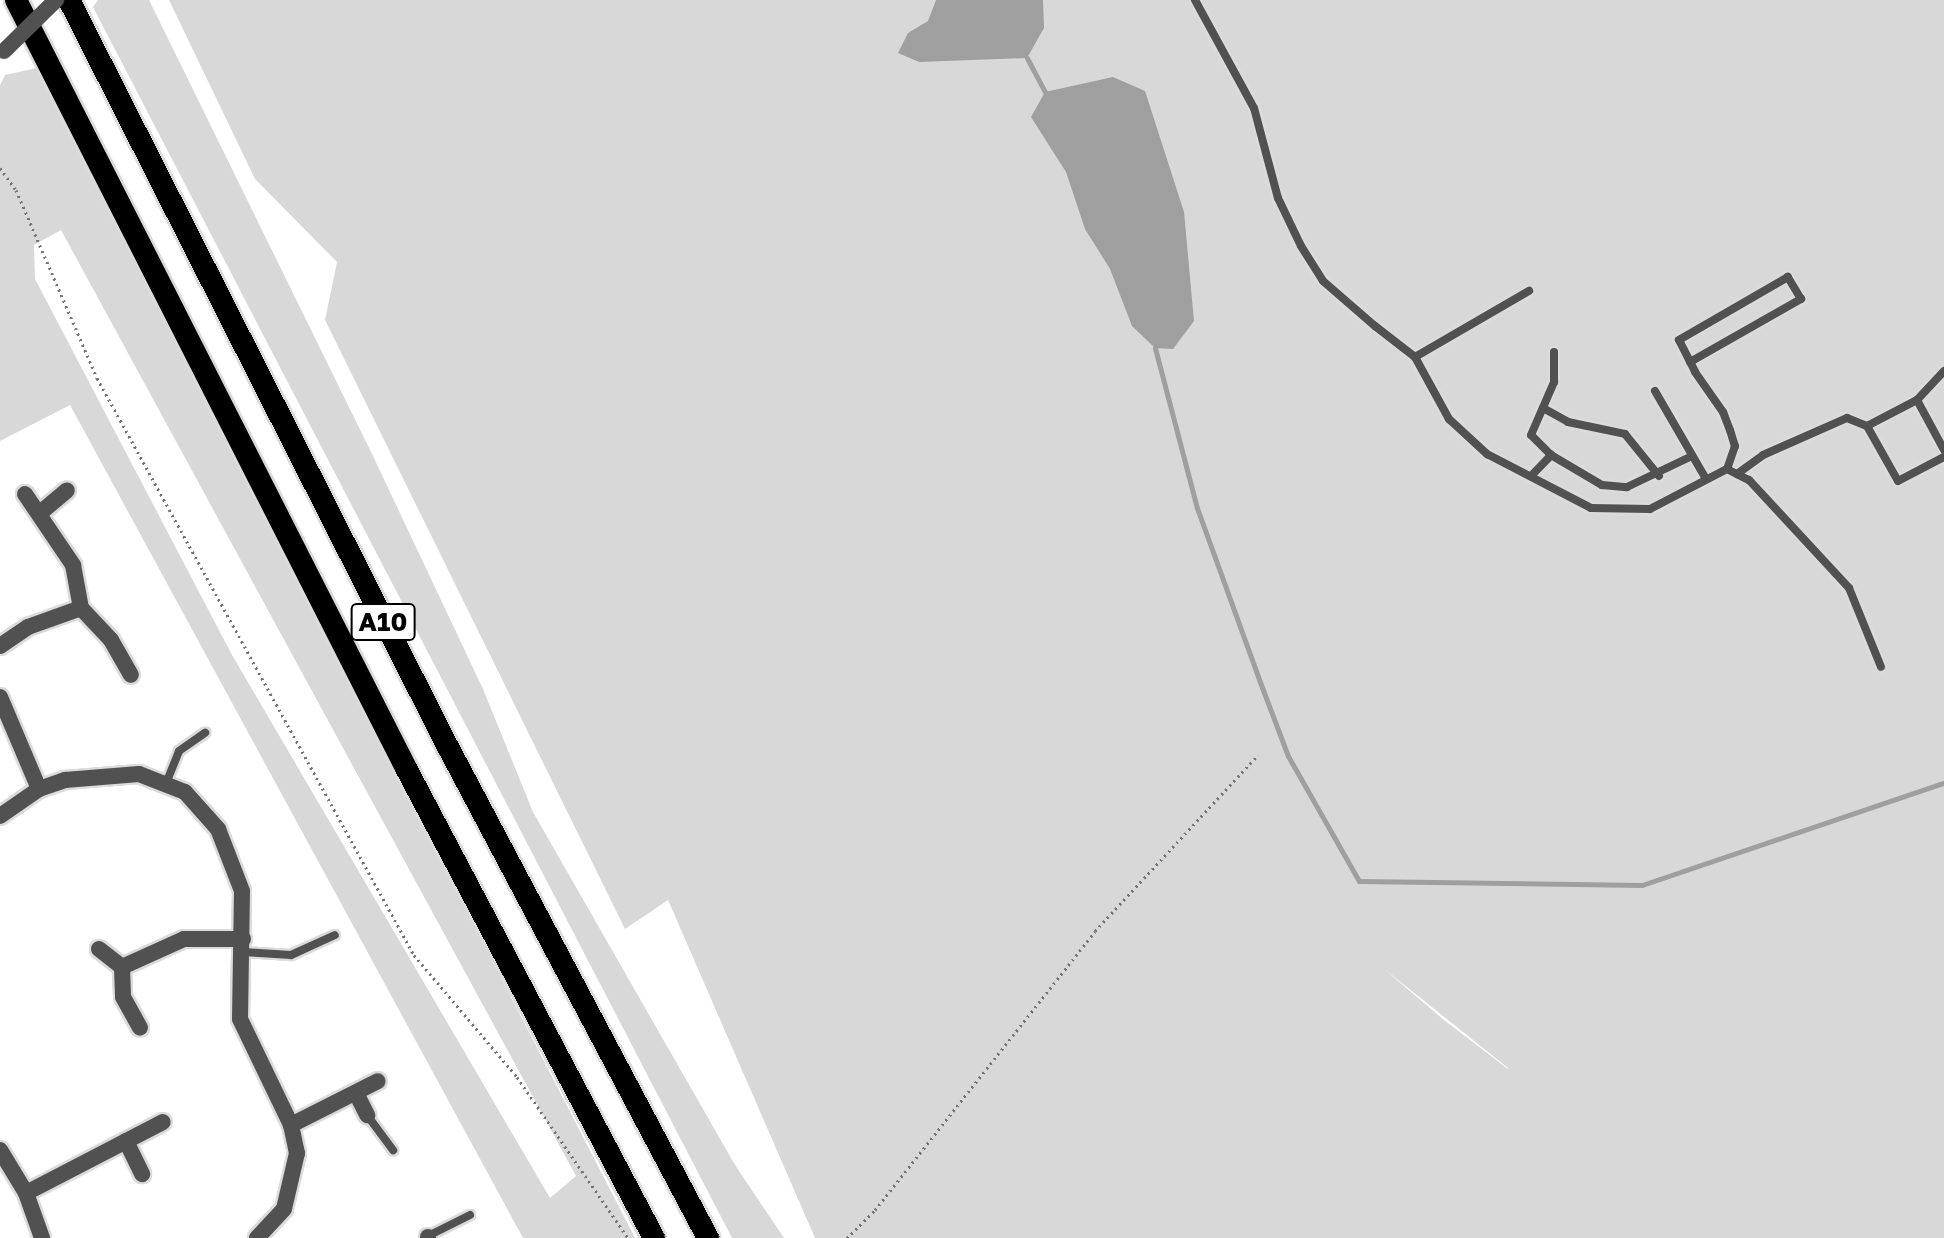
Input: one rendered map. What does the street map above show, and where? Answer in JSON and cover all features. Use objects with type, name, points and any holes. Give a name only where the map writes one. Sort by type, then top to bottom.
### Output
[{"type":"highway","name":"A10","points":[[16,0],[407,770],[654,1238]]},
{"type":"highway","name":"A10","points":[[69,0],[440,733],[708,1238]]},
{"type":"street","points":[[4,51],[56,0]]},
{"type":"street","points":[[40,513],[67,490]]},
{"type":"street","points":[[25,494],[73,565],[81,608],[111,640],[131,675]]},
{"type":"street","points":[[0,646],[28,627],[81,608]]},
{"type":"street","points":[[0,697],[39,789]]},
{"type":"street","points":[[0,816],[39,789],[113,774],[167,781],[197,802],[226,844],[242,891],[240,1019],[291,1125],[297,1153],[294,1181],[284,1209],[257,1238]]},
{"type":"street","points":[[122,967],[184,939],[243,945]]},
{"type":"street","points":[[99,949],[122,967]]},
{"type":"street","points":[[122,967],[123,997],[140,1028]]},
{"type":"street","points":[[291,1125],[378,1081]]},
{"type":"street","points":[[356,1093],[367,1115]]},
{"type":"street","points":[[26,1193],[163,1122]]},
{"type":"street","points":[[126,1141],[142,1174]]},
{"type":"street","points":[[0,1150],[26,1193],[42,1238]]},
{"type":"lane","points":[[1195,0],[1254,108],[1278,198],[1301,246],[1323,281],[1415,357],[1449,419],[1487,454],[1591,508],[1650,509],[1727,469],[1735,446],[1730,430],[1690,362],[1679,340],[1788,277],[1801,299],[1690,362]]},
{"type":"lane","points":[[1415,357],[1529,291]]},
{"type":"lane","points":[[1554,352],[1554,382],[1543,408],[1533,421],[1531,435],[1551,455],[1602,485],[1627,487],[1659,476],[1692,456]]},
{"type":"lane","points":[[1867,426],[1917,400],[1944,371]]},
{"type":"lane","points":[[1655,391],[1706,479]]},
{"type":"lane","points":[[1917,400],[1944,450]]},
{"type":"lane","points":[[1543,408],[1568,422],[1625,434],[1659,476]]},
{"type":"lane","points":[[1737,474],[1813,430],[1847,418],[1867,426],[1898,481],[1944,457]]},
{"type":"lane","points":[[1532,475],[1551,455]]},
{"type":"lane","points":[[1727,469],[1777,505],[1849,588],[1881,667]]},
{"type":"lane","points":[[167,781],[179,751],[205,733]]},
{"type":"lane","points":[[243,945],[291,955],[335,935]]},
{"type":"lane","points":[[367,1115],[393,1150]]},
{"type":"lane","points":[[428,1237],[470,1215]]},
{"type":"path","points":[[0,168],[16,190],[97,378],[414,955],[517,1077],[628,1238]]},
{"type":"path","points":[[847,1238],[875,1210],[1095,931],[1258,755]]},
{"type":"shaded area","points":[[98,0],[149,0],[373,456],[483,689],[533,812],[735,1165],[784,1238],[732,1238],[93,7]]},
{"type":"shaded area","points":[[169,0],[1944,0],[1944,1238],[815,1238],[668,900],[625,929],[325,320],[337,262],[255,179]],"holes":[[[1383,968],[1508,1068],[1444,1020]]]},
{"type":"shaded area","points":[[936,0],[1043,0],[1044,28],[1027,58],[919,62],[898,53],[908,33],[928,21]]},
{"type":"shaded area","points":[[41,67],[211,414],[635,1238],[523,1238],[70,405],[0,441],[0,85],[5,75]],"holes":[[[61,230],[576,1176],[550,1198],[232,655],[35,279],[34,245]]]},
{"type":"shaded area","points":[[1113,77],[1145,91],[1184,212],[1194,321],[1173,349],[1155,348],[1132,326],[1110,269],[1085,229],[1066,172],[1031,117],[1045,92]]},
{"type":"waterway","points":[[1027,58],[1045,92]]},
{"type":"waterway","points":[[1155,348],[1197,508],[1288,756],[1359,881],[1642,885],[1944,783]]}]
